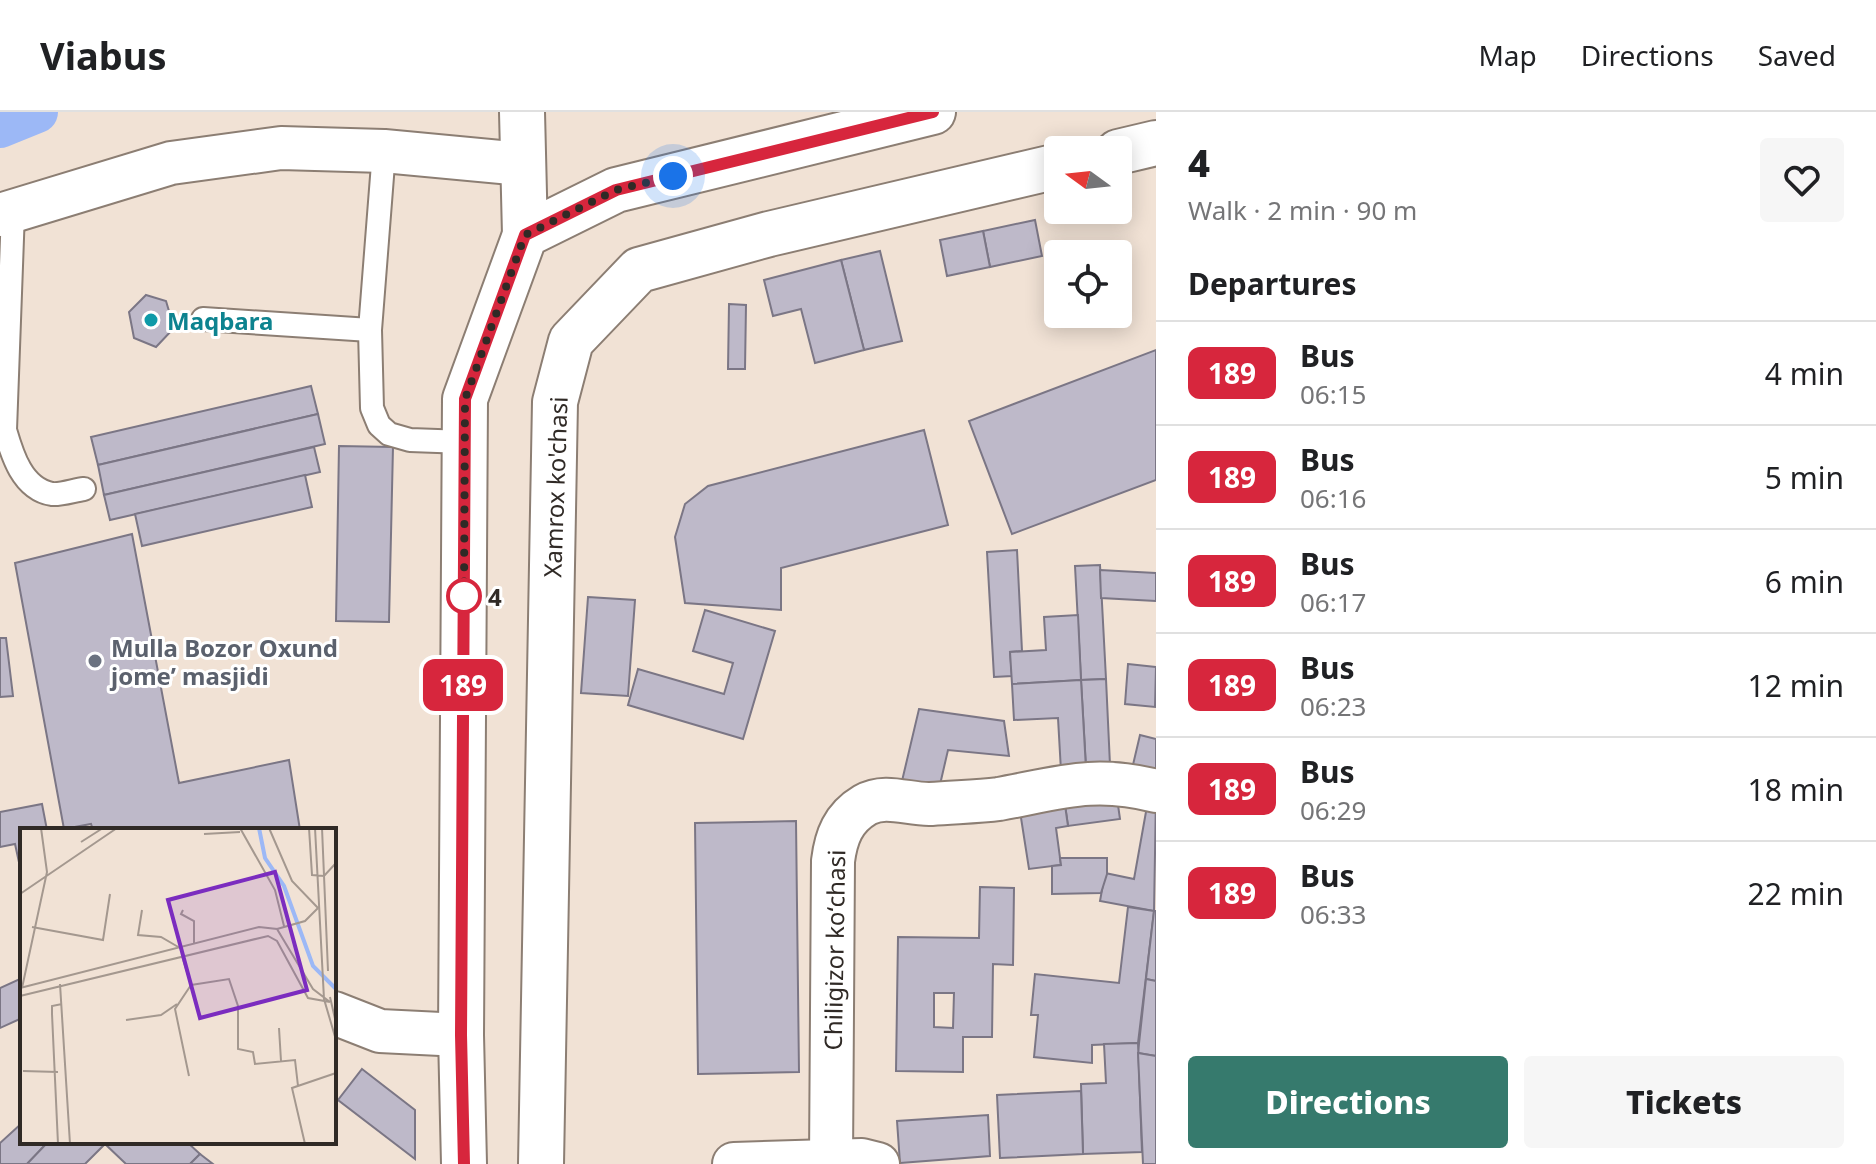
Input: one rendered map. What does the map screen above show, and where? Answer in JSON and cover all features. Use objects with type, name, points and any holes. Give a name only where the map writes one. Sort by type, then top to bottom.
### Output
[{"type":"main road","points":[[464,1164],[461,1035],[465,399],[525,235],[522,112]]},
{"type":"main road","points":[[525,235],[616,190],[933,112]]},
{"type":"main road","points":[[1132,149],[1156,143]]},
{"type":"main road","name":"Xamrox ko'chasi","points":[[541,1164],[555,402],[571,341],[639,270],[769,234],[1044,169]]},
{"type":"street","points":[[7,213],[171,163],[281,148],[384,151],[522,164]]},
{"type":"street","name":"Chiligizor koʻchasi","points":[[831,1161],[833,861],[841,828],[867,804],[883,798],[921,804],[996,799],[1080,782],[1132,785],[1156,791]]},
{"type":"street","points":[[336,1014],[380,1031],[461,1035]]},
{"type":"street","points":[[734,1164],[831,1161],[878,1164]]},
{"type":"lane","points":[[384,151],[370,330],[372,408],[379,425],[389,434],[410,440],[465,442]]},
{"type":"lane","points":[[7,213],[5,430],[15,465],[32,483],[52,494],[84,489]]},
{"type":"lane","points":[[203,319],[370,330]]},
{"type":"building","points":[[1035,220],[1042,256],[990,267],[983,231]]},
{"type":"building","points":[[983,231],[990,267],[947,276],[940,240]]},
{"type":"building","points":[[880,251],[902,341],[864,350],[841,260]]},
{"type":"building","points":[[841,260],[864,350],[815,363],[801,309],[773,316],[764,280]]},
{"type":"building","name":"Maqbara","points":[[146,295],[166,301],[174,328],[156,347],[134,338],[129,312]]},
{"type":"building","points":[[729,304],[746,305],[745,369],[728,369]]},
{"type":"building","points":[[1156,350],[1156,480],[1012,534],[969,421]]},
{"type":"building","points":[[311,386],[318,414],[98,465],[91,437]]},
{"type":"building","points":[[318,414],[325,444],[104,495],[98,465]]},
{"type":"building","points":[[924,430],[948,525],[781,568],[781,610],[685,603],[675,537],[685,504],[708,486]]},
{"type":"building","points":[[339,446],[393,447],[389,622],[336,621]]},
{"type":"building","points":[[314,447],[320,472],[110,520],[104,495]]},
{"type":"building","points":[[305,475],[312,507],[142,546],[135,514]]},
{"type":"building","name":"Mulla Bozor Oxund jome’ masjidi","points":[[132,534],[179,783],[289,760],[300,828],[92,828],[91,824],[64,828],[15,563]]},
{"type":"building","points":[[1017,550],[1022,651],[1010,652],[1012,676],[994,677],[987,552]]},
{"type":"building","points":[[1100,565],[1106,679],[1081,680],[1075,566]]},
{"type":"building","points":[[1100,570],[1156,573],[1156,601],[1101,598]]},
{"type":"building","points":[[588,597],[635,600],[628,696],[581,693]]},
{"type":"building","points":[[705,610],[775,631],[743,739],[628,705],[638,669],[724,694],[733,663],[693,651]]},
{"type":"building","points":[[1078,615],[1081,680],[1012,684],[1010,652],[1046,650],[1044,617]]},
{"type":"building","points":[[0,638],[6,638],[13,696],[0,697]]},
{"type":"building","points":[[1128,664],[1156,667],[1155,707],[1125,704]]},
{"type":"building","points":[[1106,679],[1110,765],[1086,767],[1081,680]]},
{"type":"building","points":[[1081,680],[1086,769],[1061,771],[1058,718],[1014,720],[1012,684]]},
{"type":"building","points":[[919,709],[1004,721],[1009,756],[948,750],[939,789],[902,781]]},
{"type":"building","points":[[1140,735],[1156,739],[1156,775],[1132,769]]},
{"type":"building","points":[[1116,791],[1120,819],[1068,826],[1064,798]]},
{"type":"building","points":[[1149,795],[1156,796],[1154,911],[1100,901],[1105,873],[1134,879]]},
{"type":"building","points":[[1064,798],[1068,826],[1056,828],[1061,865],[1029,869],[1019,805]]},
{"type":"building","points":[[42,804],[47,828],[20,828],[20,867],[15,844],[0,847],[0,812]]},
{"type":"building","points":[[796,821],[799,1072],[698,1074],[695,823]]},
{"type":"building","points":[[1060,858],[1107,858],[1107,874],[1101,893],[1052,894],[1052,866],[1061,865]]},
{"type":"building","points":[[980,887],[1014,888],[1013,965],[993,964],[992,1037],[963,1037],[963,1072],[896,1071],[898,937],[979,938]],"holes":[[[934,993],[954,993],[953,1028],[934,1027]]]},
{"type":"building","points":[[1128,907],[1154,911],[1138,1043],[1092,1045],[1092,1063],[1034,1057],[1038,1015],[1031,1015],[1035,974],[1119,983]]},
{"type":"building","points":[[1156,911],[1156,981],[1146,979]]},
{"type":"building","points":[[20,979],[20,1019],[0,1028],[0,988]]},
{"type":"building","points":[[1146,979],[1156,981],[1156,1056],[1138,1053]]},
{"type":"building","points":[[1138,1043],[1142,1152],[1083,1154],[1081,1084],[1106,1083],[1104,1044]]},
{"type":"building","points":[[1138,1053],[1156,1056],[1156,1164],[1143,1164]]},
{"type":"building","points":[[362,1069],[415,1110],[415,1159],[338,1100]]},
{"type":"building","points":[[1081,1091],[1083,1154],[1000,1158],[997,1095]]},
{"type":"building","points":[[988,1115],[990,1156],[900,1163],[897,1121]]},
{"type":"building","points":[[20,1125],[20,1144],[46,1144],[27,1164],[0,1164],[0,1143]]},
{"type":"building","points":[[46,1144],[105,1144],[85,1164],[27,1164]]},
{"type":"building","points":[[105,1144],[189,1144],[200,1154],[190,1164],[126,1164]]},
{"type":"building","points":[[200,1154],[213,1164],[190,1164]]},
{"type":"waterway","points":[[0,127],[37,112]]},
{"type":"bus line","name":"189","points":[[464,1164],[461,1035],[465,399],[525,235],[616,190],[933,112]]},
{"type":"place","name":"Maqbara","points":[[151,320]]},
{"type":"place","name":"4","points":[[464,596]]},
{"type":"place","name":"Mulla Bozor Oxund jome’ masjidi","points":[[95,661]]},
{"type":"route","points":[[464,596],[465,399],[525,235],[616,190],[673,176]]}]
